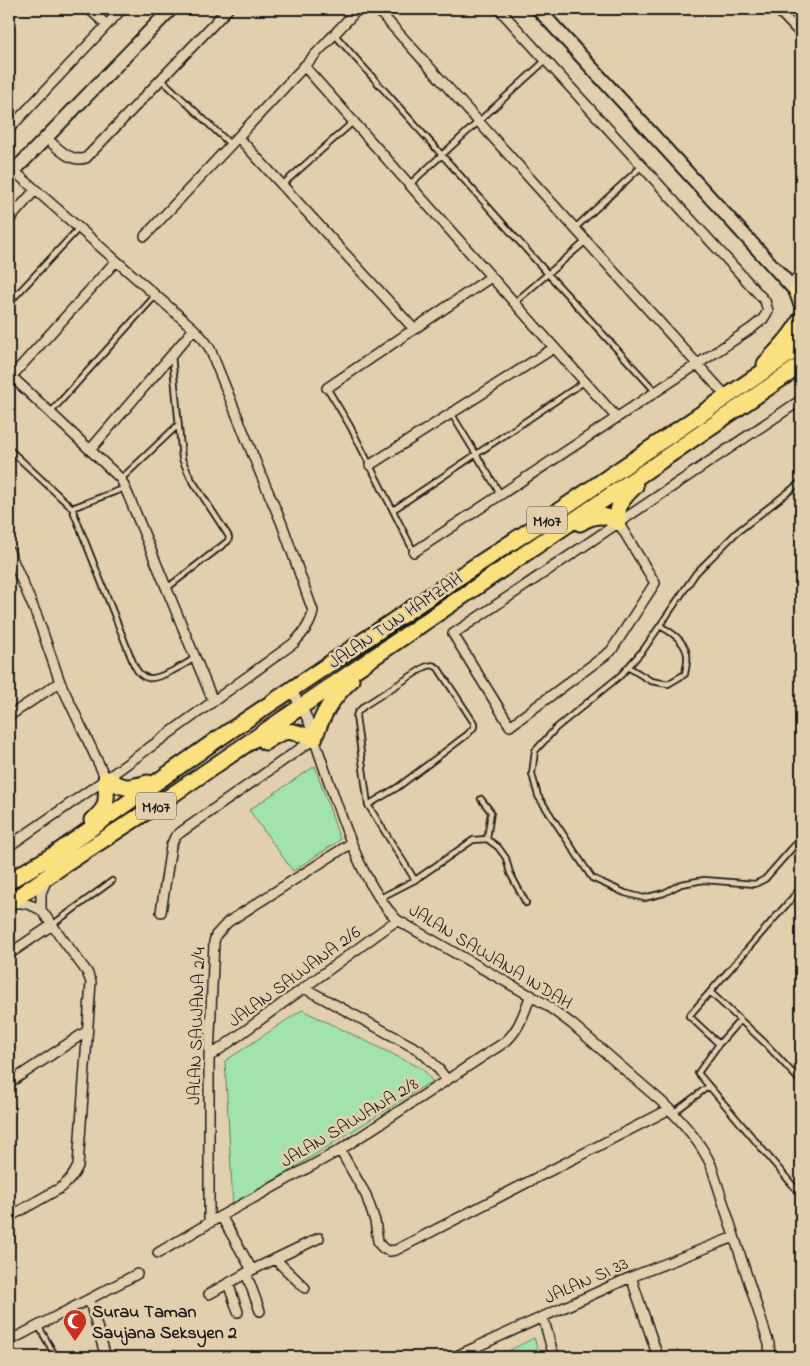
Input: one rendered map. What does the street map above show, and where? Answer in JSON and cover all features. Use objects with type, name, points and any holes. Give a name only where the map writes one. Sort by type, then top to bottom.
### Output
[{"type":"main road","points":[[741,388],[776,353],[801,319]]},
{"type":"main road","name":"JALAN TUN HAMZAH","points":[[9,879],[55,854],[212,743],[542,523],[801,346]]},
{"type":"main road","name":"JALAN TUN HAMZAH","points":[[9,903],[48,875],[183,788],[801,365]]},
{"type":"main road","points":[[720,420],[801,377]]},
{"type":"main road","points":[[537,546],[588,518],[601,516],[618,522],[618,508],[622,498],[665,458]]},
{"type":"main road","points":[[183,788],[279,733],[286,731],[314,739],[322,718],[341,690],[418,627]]},
{"type":"main road","points":[[9,879],[104,810],[106,779],[121,787],[131,788],[149,782],[212,743]]},
{"type":"street","points":[[89,9],[107,25]]},
{"type":"street","points":[[9,129],[122,9]]},
{"type":"street","points":[[9,846],[106,779],[294,643],[312,619],[313,611],[282,524],[210,349],[205,341],[194,329],[35,190],[11,174],[171,9]]},
{"type":"street","points":[[46,138],[65,154],[80,160],[86,158],[228,9]]},
{"type":"street","points":[[145,236],[358,9]]},
{"type":"street","points":[[378,9],[727,397]]},
{"type":"street","points":[[414,552],[752,328],[763,319],[768,310],[765,301],[499,9]]},
{"type":"street","points":[[538,9],[798,293]]},
{"type":"street","points":[[777,9],[801,34]]},
{"type":"street","points":[[304,66],[616,418]]},
{"type":"street","points":[[238,137],[414,329]]},
{"type":"street","points":[[9,220],[35,190]]},
{"type":"street","points":[[116,261],[10,376],[90,450],[123,484],[214,701]]},
{"type":"street","points":[[798,293],[801,274]]},
{"type":"street","points":[[327,388],[491,277]]},
{"type":"street","points":[[90,450],[194,329]]},
{"type":"street","points":[[370,465],[554,348]]},
{"type":"street","points":[[618,522],[655,583],[611,651],[510,726],[453,634],[618,522],[801,400]]},
{"type":"street","points":[[9,550],[37,616],[60,682],[106,779]]},
{"type":"street","points":[[9,716],[60,682]]},
{"type":"street","name":"JALAN SAUJANA INDAH","points":[[291,690],[302,706],[309,722],[350,844],[366,877],[379,898],[397,920],[531,995],[560,1014],[672,1111],[700,1145],[711,1165],[769,1344],[770,1357]]},
{"type":"street","points":[[161,912],[171,846],[176,837],[314,739]]},
{"type":"street","name":"JALAN SAUJANA 2/4","points":[[209,1222],[209,1057],[214,942],[216,935],[228,922],[350,844]]},
{"type":"street","points":[[41,910],[41,893],[48,875]]},
{"type":"street","points":[[9,903],[26,903],[41,910],[87,972],[91,982],[78,1166],[74,1175],[62,1187],[9,1217]]},
{"type":"street","name":"JALAN SAUJANA 2/6","points":[[209,1057],[397,920]]},
{"type":"street","points":[[9,954],[52,925]]},
{"type":"street","points":[[304,988],[419,1050],[448,1080]]},
{"type":"street","name":"JALAN SAUJANA 2/8","points":[[158,1252],[340,1150],[448,1080],[513,1035],[518,1028],[531,995]]},
{"type":"street","points":[[9,1083],[88,1031]]},
{"type":"street","points":[[340,1150],[366,1194],[375,1221],[380,1245],[384,1249],[396,1250],[672,1111]]},
{"type":"street","points":[[221,1216],[249,1272],[260,1311]]},
{"type":"street","name":"JALAN SI 33","points":[[454,1357],[631,1277],[734,1237]]},
{"type":"street","points":[[209,1294],[319,1238]]},
{"type":"street","points":[[275,1259],[304,1288]]},
{"type":"street","points":[[9,1341],[137,1274]]},
{"type":"street","points":[[631,1277],[658,1357]]},
{"type":"street","points":[[228,1283],[238,1312]]},
{"type":"street","points":[[89,1299],[106,1357]]},
{"type":"street","points":[[543,1317],[554,1357]]},
{"type":"lane","points":[[334,34],[656,392]]},
{"type":"lane","points":[[409,185],[546,60]]},
{"type":"lane","points":[[161,79],[230,144]]},
{"type":"lane","points":[[282,185],[353,122]]},
{"type":"lane","points":[[575,228],[642,166]]},
{"type":"lane","points":[[9,303],[79,228]]},
{"type":"lane","points":[[514,303],[586,241]]},
{"type":"lane","points":[[50,413],[156,296]]},
{"type":"lane","points":[[166,588],[228,541],[229,538],[182,459],[172,354]]},
{"type":"lane","points":[[393,510],[584,382]]},
{"type":"lane","points":[[327,388],[350,426],[414,552]]},
{"type":"lane","points":[[451,413],[501,494]]},
{"type":"lane","points":[[72,508],[123,484],[178,425]]},
{"type":"lane","points":[[9,449],[72,508],[138,672],[150,679],[179,668],[195,658]]},
{"type":"lane","points":[[801,482],[736,533],[696,573],[644,649],[628,668],[556,728],[535,751],[532,774],[538,796],[592,878],[625,893],[644,898],[664,894],[681,884],[704,880],[755,884],[765,879],[801,838]]},
{"type":"lane","points":[[628,668],[651,681],[668,684],[685,674],[687,654],[676,635],[660,626]]},
{"type":"lane","points":[[368,805],[398,787],[468,734],[474,727],[474,723],[438,668],[434,665],[425,667],[364,706],[358,712],[356,721],[368,805],[415,880]]},
{"type":"lane","points":[[481,799],[491,812],[487,839]]},
{"type":"lane","points":[[379,898],[415,880],[473,840],[487,839],[498,847],[506,858],[510,873],[526,904]]},
{"type":"lane","points":[[52,925],[112,881]]},
{"type":"lane","points":[[719,1044],[689,1016],[801,888]]},
{"type":"lane","points":[[710,992],[765,1043],[801,1082]]},
{"type":"lane","points":[[740,1020],[719,1044],[698,1074],[801,1195]]},
{"type":"lane","points":[[672,1111],[709,1086]]},
{"type":"lane","points":[[38,1326],[56,1357]]},
{"type":"green space","points":[[315,766],[340,840],[293,871],[249,810]]},
{"type":"green space","points":[[302,1010],[423,1069],[432,1081],[233,1206],[225,1061]]},
{"type":"green space","points":[[534,1338],[540,1357],[496,1357]]},
{"type":"place","name":"Surau Taman Saujana Seksyen 2","points":[[75,1342]]}]
